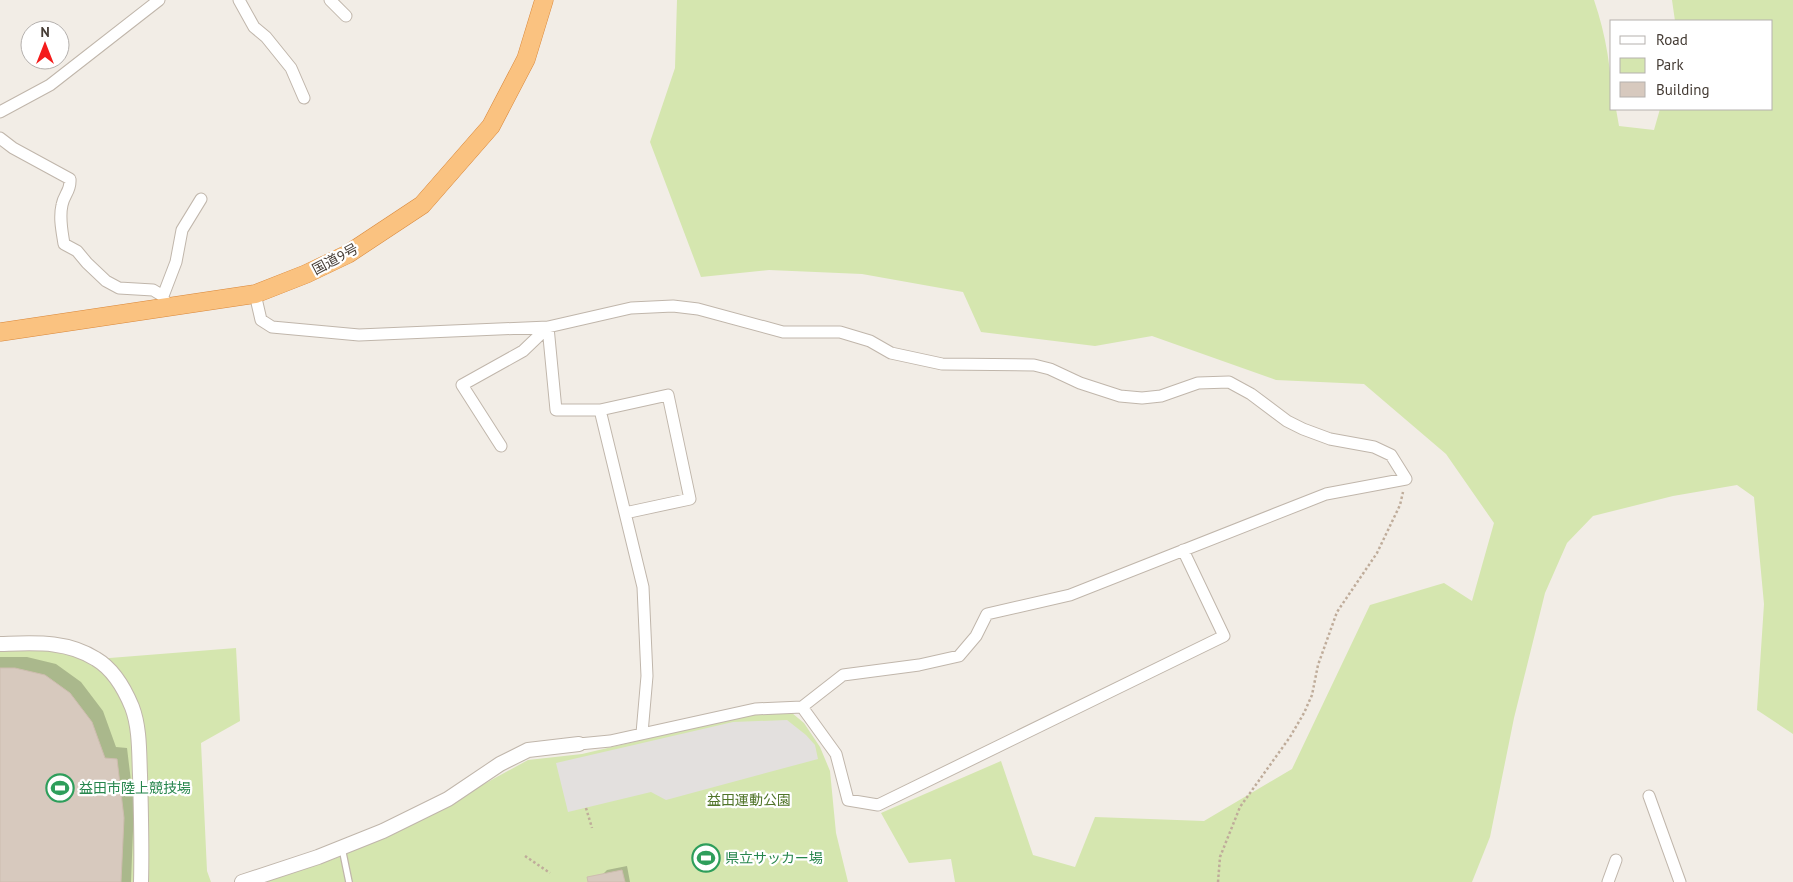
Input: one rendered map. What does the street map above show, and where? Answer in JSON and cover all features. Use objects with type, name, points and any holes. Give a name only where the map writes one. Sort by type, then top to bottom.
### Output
[{"type":"highway","name":"国道9号","points":[[0,332],[165,301],[254,294],[306,274],[348,254],[422,205],[491,126],[526,59],[544,0]]},
{"type":"street","points":[[0,112],[50,85],[159,0]]},
{"type":"street","points":[[239,0],[254,27],[266,38],[291,68],[304,98]]},
{"type":"street","points":[[330,0],[346,16]]},
{"type":"street","points":[[0,138],[13,148],[70,179],[71,186],[62,203],[61,217],[64,244],[77,251],[87,264],[106,281],[119,288],[152,290],[165,301],[176,262],[182,230],[201,199]]},
{"type":"street","points":[[242,882],[318,857],[383,831],[448,799],[500,764],[528,750],[610,741],[756,709],[802,706],[843,675],[919,665],[958,656],[976,636],[987,614],[1070,595],[1326,494],[1406,479],[1391,455],[1374,447],[1330,439],[1303,429],[1287,421],[1251,394],[1229,382],[1198,383],[1160,396],[1142,398],[1120,396],[1080,383],[1050,369],[1034,366],[942,364],[892,353],[870,341],[840,332],[784,332],[698,309],[673,306],[631,308],[548,326],[359,335],[272,327],[261,320],[254,294]]},
{"type":"street","points":[[548,326],[556,410],[600,410],[668,395],[690,499],[625,513]]},
{"type":"street","points":[[501,446],[462,385],[523,351],[548,326]]},
{"type":"street","points":[[600,410],[643,587],[647,676],[642,733]]},
{"type":"street","points":[[802,706],[836,754],[848,800],[878,805],[1224,636],[1183,550]]},
{"type":"street","points":[[0,644],[54,643],[97,659],[117,679],[132,709],[139,743],[142,840],[141,882]]},
{"type":"street","points":[[1649,796],[1680,882]]},
{"type":"street","points":[[1608,882],[1616,860]]},
{"type":"lane","points":[[342,848],[349,882]]},
{"type":"path","points":[[1218,882],[1220,857],[1237,816],[1304,713],[1312,695],[1318,665],[1337,612],[1377,552],[1388,531],[1400,506],[1406,479]]},
{"type":"path","points":[[586,808],[592,828]]},
{"type":"path","points":[[524,856],[550,873]]},
{"type":"green space","points":[[677,0],[1594,0],[1608,54],[1610,110],[1616,110],[1619,126],[1654,130],[1660,110],[1773,110],[1773,20],[1675,20],[1672,0],[1793,0],[1793,734],[1757,710],[1764,604],[1754,497],[1737,485],[1673,496],[1593,516],[1567,543],[1545,593],[1514,718],[1490,837],[1472,882],[955,882],[951,859],[909,863],[881,813],[1001,761],[1033,855],[1075,867],[1095,817],[1204,821],[1292,769],[1370,605],[1444,583],[1472,601],[1494,523],[1446,454],[1364,384],[1276,380],[1152,336],[1095,346],[981,332],[963,292],[862,274],[769,270],[701,277],[650,142],[675,68]]},
{"type":"green space","points":[[54,643],[97,659],[236,648],[240,721],[201,743],[207,871],[211,882],[0,882],[0,647]]},
{"type":"green space","name":"益田運動公園","points":[[757,713],[792,713],[804,723],[820,747],[830,771],[836,833],[848,882],[260,882],[334,859],[393,834],[528,760],[582,754]]},
{"type":"shaded area","points":[[787,720],[815,745],[818,759],[666,800],[651,792],[568,812],[556,763],[733,722]]},
{"type":"building","name":"益田市陸上競技場","points":[[0,668],[15,668],[45,675],[70,693],[92,722],[105,758],[117,759],[124,818],[121,882],[0,882]]},
{"type":"building","points":[[622,870],[625,882],[588,882],[587,877]]},
{"type":"place","name":"益田市陸上競技場","points":[[60,788]]},
{"type":"place","name":"県立サッカー場","points":[[706,858]]}]
